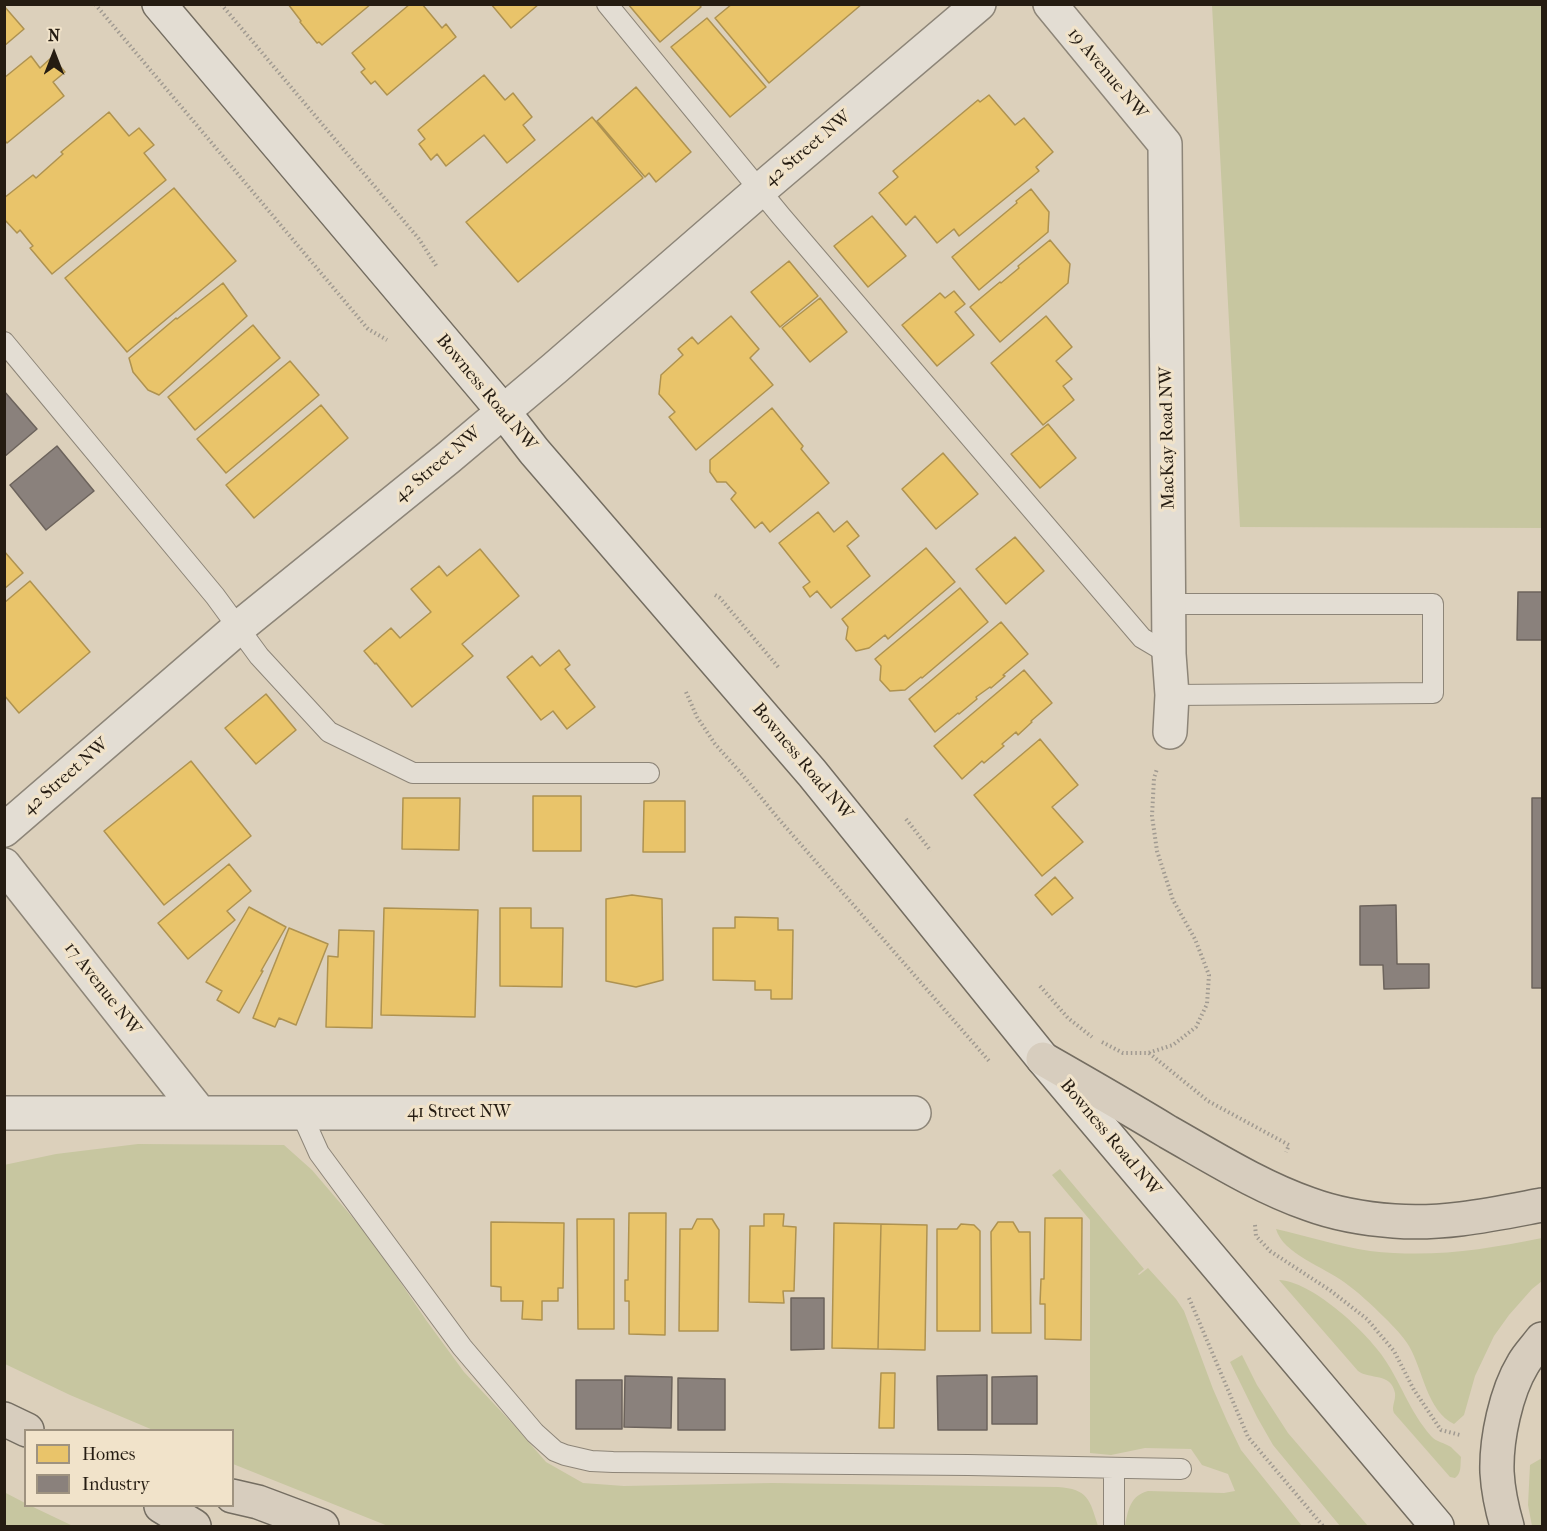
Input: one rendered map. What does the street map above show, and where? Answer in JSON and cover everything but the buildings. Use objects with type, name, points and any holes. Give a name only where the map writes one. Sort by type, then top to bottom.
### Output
[{"type":"highway","points":[[1043,1059],[1208,1155],[1282,1194],[1311,1205],[1359,1216],[1412,1222],[1451,1220],[1542,1205]]},
{"type":"highway","points":[[1507,1527],[1500,1497],[1497,1468],[1501,1429],[1518,1374],[1542,1339]]},
{"type":"highway","points":[[4,1419],[24,1429]]},
{"type":"highway","points":[[234,1496],[258,1502],[322,1527]]},
{"type":"highway","points":[[162,1507],[194,1527]]},
{"type":"street","name":"Bowness Road NW","points":[[159,4],[503,411],[534,451],[812,772],[1043,1059],[1437,1527]]},
{"type":"street","name":"42 Street NW","points":[[4,830],[238,628],[555,368],[979,4]]},
{"type":"street","name":"19 Avenue NW","points":[[1050,4],[1165,144]]},
{"type":"street","name":"MacKay Road NW","points":[[1165,144],[1169,654],[1172,695],[1170,732]]},
{"type":"street","name":"17 Avenue NW","points":[[4,865],[200,1113]]},
{"type":"street","name":"41 Street NW","points":[[4,1113],[914,1113]]},
{"type":"lane","points":[[607,4],[760,190],[1142,638],[1169,654]]},
{"type":"lane","points":[[4,342],[215,596],[259,656],[329,732],[413,772],[649,772]]},
{"type":"lane","points":[[1170,604],[1433,604],[1433,693],[1172,695]]},
{"type":"lane","points":[[302,1113],[319,1154],[455,1338],[535,1433],[555,1451],[591,1461],[613,1462],[1181,1469]]},
{"type":"lane","points":[[1114,1468],[1114,1527]]},
{"type":"path","points":[[95,4],[368,329],[389,342]]},
{"type":"path","points":[[221,4],[419,239],[439,271]]},
{"type":"path","points":[[1037,982],[1068,1018],[1094,1039],[1123,1053],[1148,1053],[1173,1045],[1196,1028],[1207,1004],[1209,975],[1196,939],[1173,900],[1157,851],[1152,816],[1154,778],[1170,732]]},
{"type":"path","points":[[777,817],[993,1066]]},
{"type":"path","points":[[1148,1053],[1208,1101],[1289,1145],[1284,1156]]},
{"type":"path","points":[[1255,1222],[1256,1236],[1270,1251],[1331,1291],[1367,1319],[1394,1351],[1414,1390],[1441,1430],[1459,1435]]},
{"type":"path","points":[[1184,1288],[1248,1437],[1323,1527]]},
{"type":"green space","points":[[1212,5],[1542,5],[1542,528],[1240,527]]},
{"type":"green space","points":[[138,1144],[284,1145],[312,1170],[371,1239],[464,1372],[546,1462],[583,1483],[624,1486],[772,1483],[1058,1487],[1082,1493],[1093,1509],[1098,1526],[388,1526],[234,1464],[234,1429],[151,1429],[70,1395],[5,1364],[4,1165],[56,1154]]},
{"type":"green space","points":[[1060,1169],[1144,1269],[1138,1274],[1148,1268],[1176,1299],[1184,1311],[1213,1389],[1241,1450],[1302,1526],[1125,1526],[1134,1500],[1148,1491],[1224,1493],[1235,1491],[1228,1474],[1202,1465],[1191,1449],[1145,1448],[1111,1455],[1090,1453],[1090,1220],[1052,1175]]},
{"type":"green space","points":[[1276,1229],[1358,1249],[1415,1254],[1457,1252],[1542,1238],[1542,1281],[1509,1315],[1494,1336],[1475,1376],[1464,1415],[1454,1424],[1438,1410],[1409,1346],[1398,1331],[1336,1276],[1295,1253],[1280,1238]]},
{"type":"green space","points":[[1279,1280],[1292,1282],[1321,1297],[1373,1344],[1388,1364],[1423,1426],[1433,1438],[1451,1447],[1461,1457],[1460,1471],[1455,1478],[1450,1477],[1394,1413],[1393,1386],[1385,1379],[1358,1371]]},
{"type":"green space","points":[[1242,1355],[1257,1385],[1288,1433],[1368,1526],[1340,1526],[1273,1445],[1230,1362]]},
{"type":"green space","points":[[1542,1458],[1542,1526],[1532,1526],[1528,1505],[1530,1465]]},
{"type":"green space","points":[[4,1492],[24,1502],[24,1507],[33,1507],[73,1526],[5,1526]]}]
